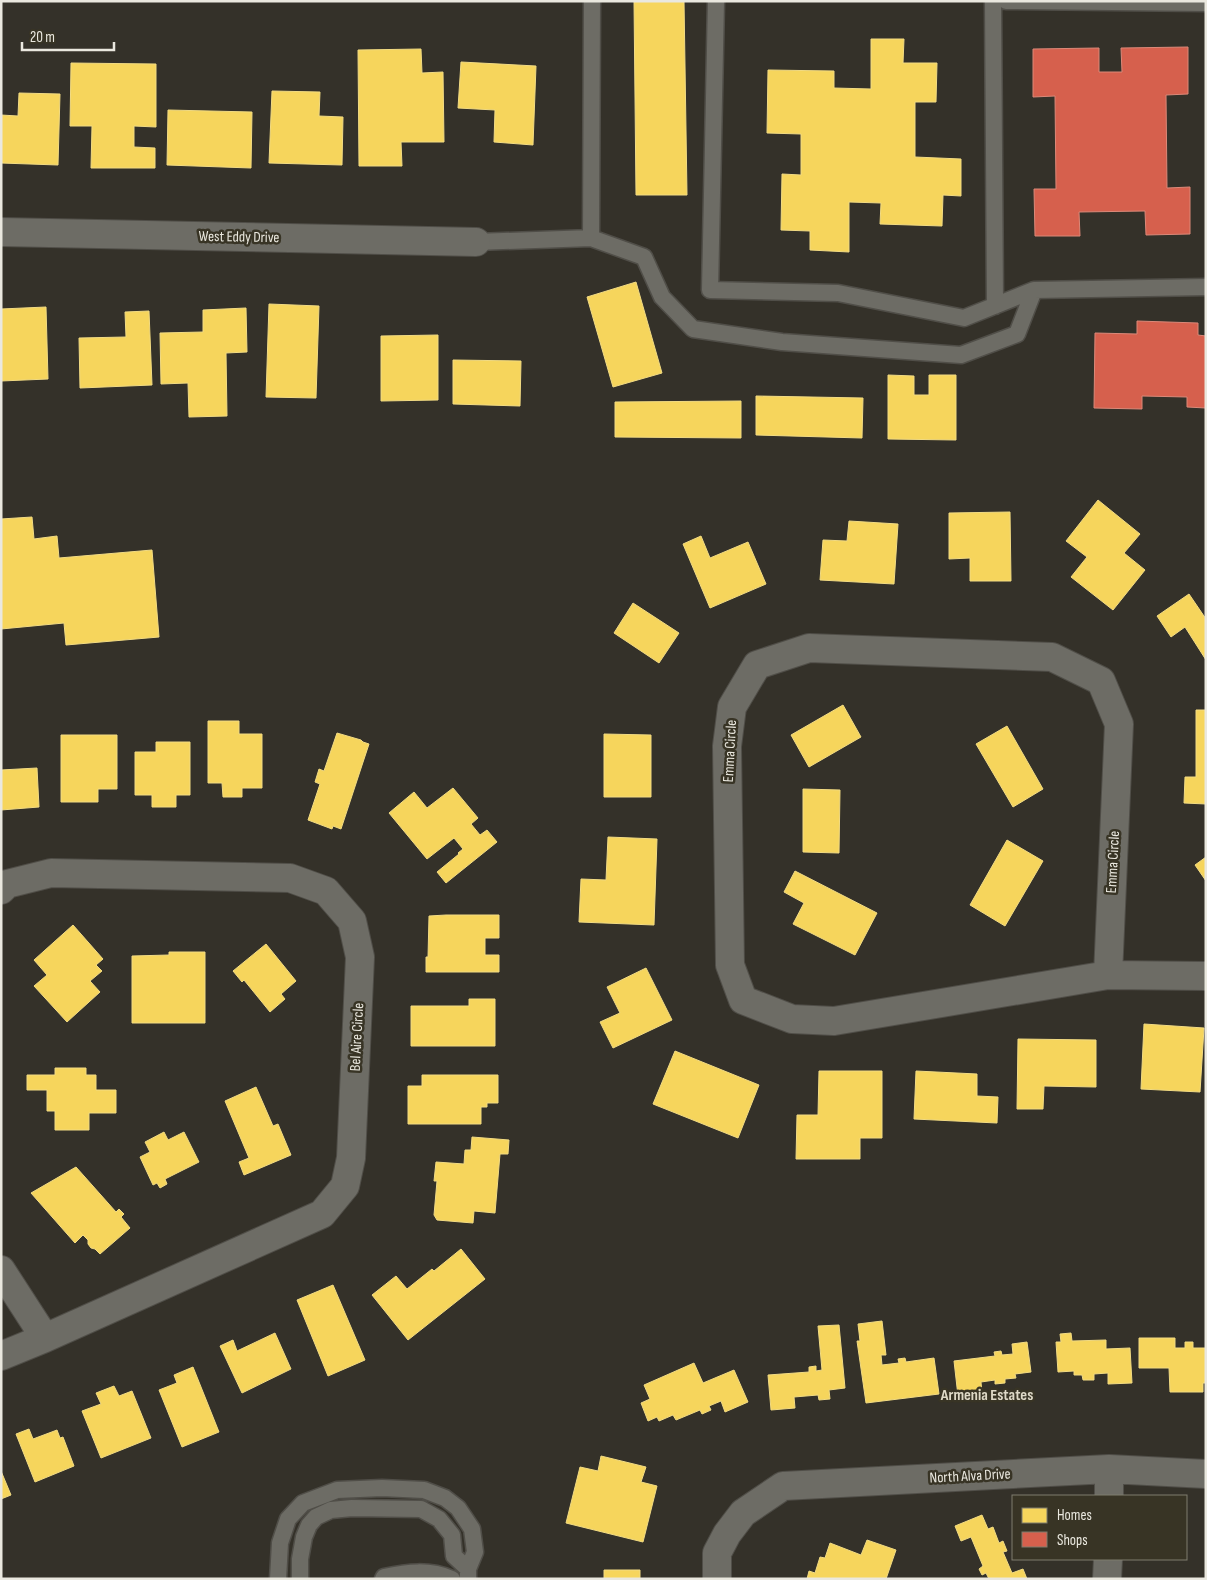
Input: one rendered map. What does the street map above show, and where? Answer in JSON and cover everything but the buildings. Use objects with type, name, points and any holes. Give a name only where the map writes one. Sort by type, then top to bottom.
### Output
[{"type":"street","name":"West Eddy Drive","points":[[1,232],[476,242]]},
{"type":"street","name":"Emma Circle","points":[[1108,975],[1119,724],[1101,682],[1052,657],[810,648],[757,664],[732,707],[727,746],[730,965],[743,1000],[792,1019],[834,1021],[1108,975],[1206,976]]},
{"type":"street","name":"Bel Aire Circle","points":[[1,890],[7,884],[51,873],[290,878],[326,891],[352,921],[360,957],[351,1158],[345,1186],[322,1214],[1,1356]]},
{"type":"street","points":[[1,1270],[45,1338]]},
{"type":"street","points":[[1108,1495],[1109,1469]]},
{"type":"street","name":"North Alva Drive","points":[[717,1579],[717,1553],[727,1534],[743,1513],[783,1486],[1109,1469],[1206,1474]]},
{"type":"street","points":[[1107,1579],[1108,1560]]},
{"type":"lane","points":[[591,238],[592,1]]},
{"type":"lane","points":[[716,1],[710,290],[838,293],[964,318],[1034,290],[1206,286]]},
{"type":"lane","points":[[993,1],[995,306]]},
{"type":"lane","points":[[1006,1],[1206,3]]},
{"type":"lane","points":[[476,242],[591,238],[644,257],[662,297],[693,329],[782,342],[961,355],[1017,334],[1034,290]]},
{"type":"lane","points":[[278,1579],[280,1543],[288,1519],[303,1503],[337,1490],[382,1488],[424,1490],[445,1498],[458,1508],[472,1529],[475,1552],[468,1574]]},
{"type":"lane","points":[[300,1579],[300,1559],[304,1537],[309,1525],[316,1517],[332,1510],[352,1508],[421,1509],[439,1519],[452,1535],[454,1556],[468,1574]]},
{"type":"lane","points":[[383,1579],[384,1577],[410,1572],[440,1574],[452,1579]]},
{"type":"district","name":"Armenia Estates","points":[[987,1395]]}]
